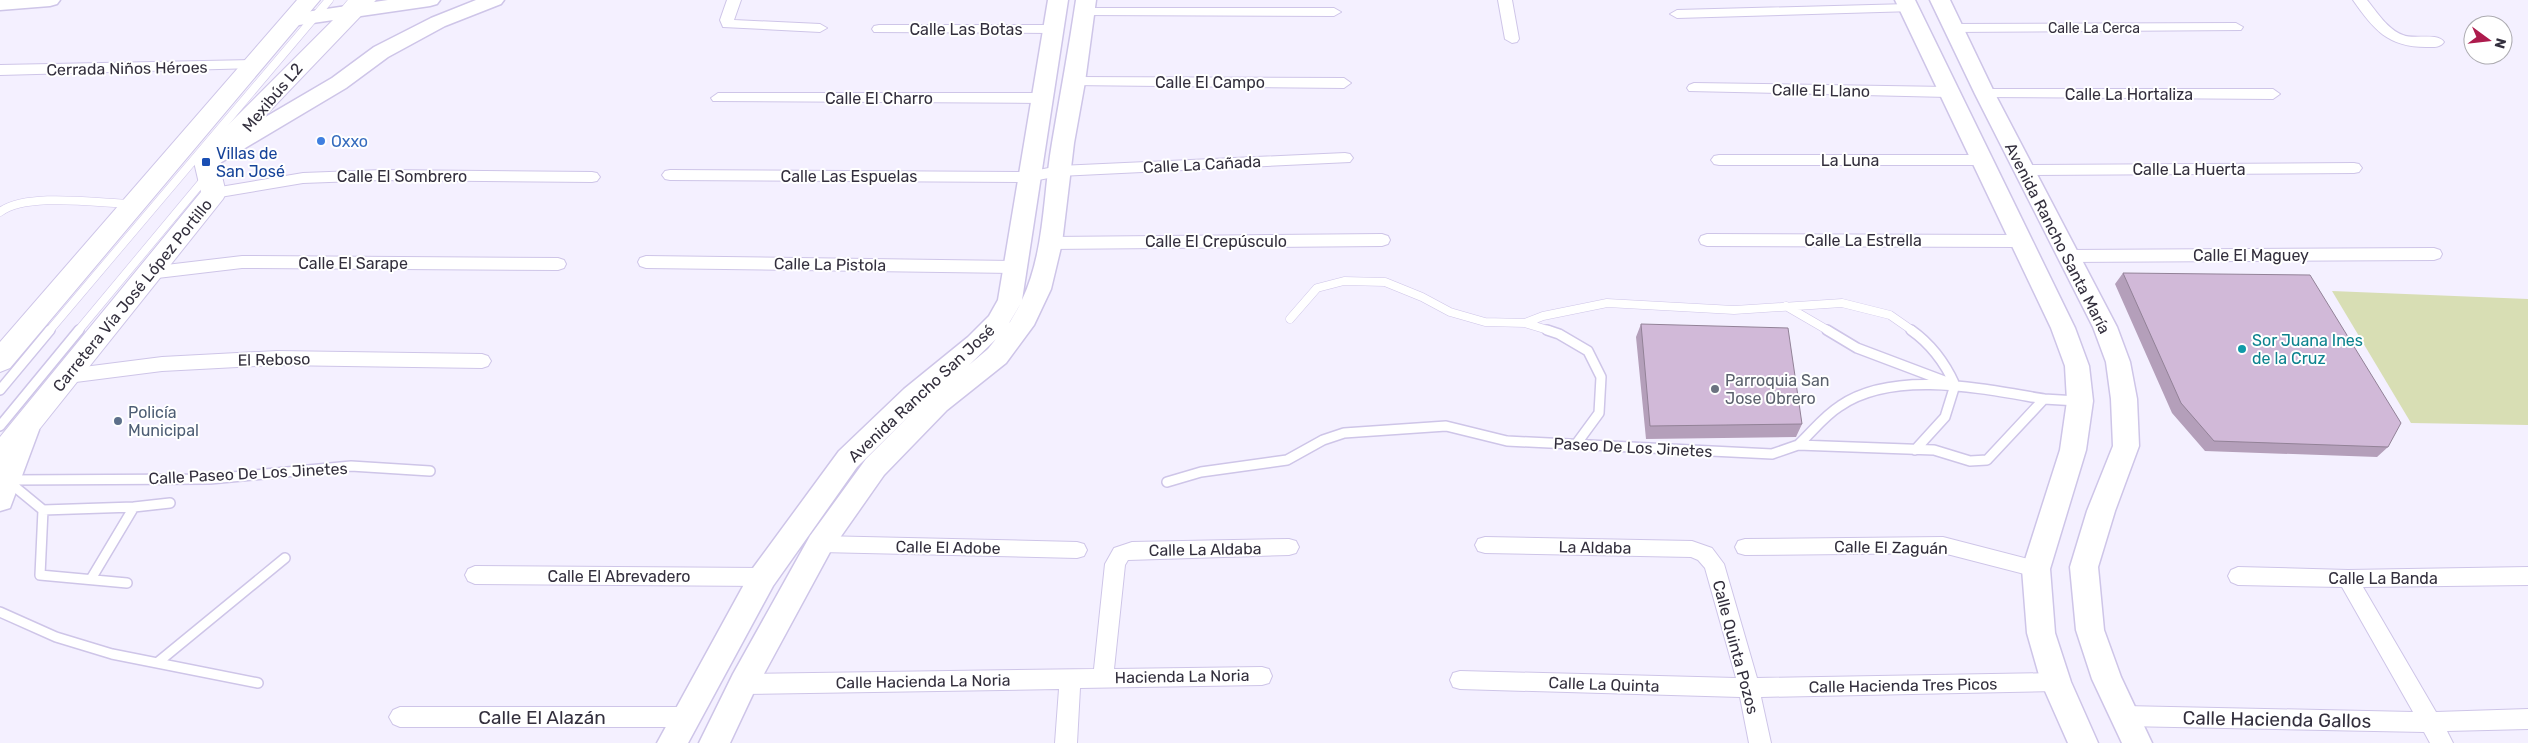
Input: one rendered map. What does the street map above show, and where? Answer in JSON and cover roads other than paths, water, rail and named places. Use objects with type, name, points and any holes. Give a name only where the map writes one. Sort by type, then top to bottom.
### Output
[{"type":"main road","points":[[206,162],[349,5]]},
{"type":"main road","points":[[0,361],[292,20],[313,8]]},
{"type":"main road","name":"Carretera Vía José López Portillo","points":[[2,479],[28,424],[214,193],[206,162]]},
{"type":"street","points":[[1,5],[50,0]]},
{"type":"street","points":[[313,8],[430,0]]},
{"type":"street","points":[[206,162],[339,83],[380,52],[438,22],[494,0]]},
{"type":"street","points":[[734,0],[727,20],[728,24],[820,28]]},
{"type":"street","name":"Avenida Rancho San José","points":[[672,743],[764,577],[848,460],[914,396],[977,344],[998,322],[1010,300],[1013,267],[1040,98],[1058,0]]},
{"type":"street","points":[[1505,0],[1512,39]]},
{"type":"street","name":"Avenida Rancho Santa María","points":[[1940,0],[1985,94],[2105,327],[2118,362],[2124,399],[2126,446],[2101,511],[2084,567],[2090,630],[2107,679],[2137,743]]},
{"type":"street","points":[[2360,0],[2395,39],[2409,43],[2438,42]]},
{"type":"street","points":[[1677,14],[1907,4]]},
{"type":"street","name":"Avenida Rancho Santa María","points":[[1907,4],[2069,343],[2077,366],[2080,401],[2073,450],[2036,569],[2041,633],[2056,682],[2083,743]]},
{"type":"street","points":[[1085,6],[1334,12]]},
{"type":"street","name":"Avenida Rancho San José","points":[[714,743],[743,684],[820,544],[875,467],[938,403],[997,356],[1022,326],[1039,289],[1050,243],[1059,171],[1076,82],[1085,6]]},
{"type":"street","name":"Calle La Cerca","points":[[1956,36],[2236,27]]},
{"type":"street","name":"Calle Las Botas","points":[[879,29],[1052,29]]},
{"type":"street","points":[[1924,42],[1956,36]]},
{"type":"street","name":"Cerrada Niños Héroes","points":[[0,70],[254,66]]},
{"type":"street","points":[[1938,70],[1973,69]]},
{"type":"street","name":"Calle El Campo","points":[[1076,82],[1344,83]]},
{"type":"street","name":"Calle El Llano","points":[[1694,88],[1948,92]]},
{"type":"street","name":"Calle La Hortaliza","points":[[1985,94],[2273,94]]},
{"type":"street","name":"Calle El Charro","points":[[718,98],[1040,98]]},
{"type":"street","name":"Calle La Cañada","points":[[1028,177],[1059,171],[1345,158]]},
{"type":"street","name":"La Luna","points":[[1719,160],[1980,160]]},
{"type":"street","name":"Calle La Huerta","points":[[2024,170],[2354,168]]},
{"type":"street","name":"Calle El Sombrero","points":[[214,193],[303,178],[372,175],[592,177]]},
{"type":"street","name":"Calle Las Espuelas","points":[[670,175],[1028,177]]},
{"type":"street","name":"Calle El Crepúsculo","points":[[1050,243],[1382,240]]},
{"type":"street","name":"Calle La Estrella","points":[[1707,240],[2020,241]]},
{"type":"street","name":"Calle El Maguey","points":[[2068,256],[2434,254]]},
{"type":"street","name":"Calle El Sarape","points":[[149,273],[242,262],[558,264]]},
{"type":"street","name":"Calle La Pistola","points":[[646,262],[1013,267]]},
{"type":"street","name":"El Reboso","points":[[68,376],[162,364],[277,358],[482,361]]},
{"type":"street","name":"Calle El Adobe","points":[[820,544],[1077,550]]},
{"type":"street","name":"La Aldaba","points":[[1485,545],[1692,549],[1705,554]]},
{"type":"street","name":"Calle El Zaguán","points":[[1744,547],[1943,545],[2036,569]]},
{"type":"street","name":"Calle La Aldaba","points":[[1103,677],[1115,564],[1121,554],[1132,550],[1289,547]]},
{"type":"street","name":"Calle Quinta Pozos","points":[[1705,554],[1714,564],[1749,688],[1760,743]]},
{"type":"street","name":"Calle El Abrevadero","points":[[475,575],[764,577]]},
{"type":"street","name":"Calle La Banda","points":[[2238,576],[2348,579],[2528,576]]},
{"type":"street","points":[[2348,579],[2442,743]]},
{"type":"street","name":"Hacienda La Noria","points":[[1103,677],[1262,676]]},
{"type":"street","name":"Calle Hacienda La Noria","points":[[743,684],[1103,677]]},
{"type":"street","points":[[1066,743],[1070,679]]},
{"type":"street","name":"Calle La Quinta","points":[[1460,680],[1749,688]]},
{"type":"street","name":"Calle Hacienda Tres Picos","points":[[1749,688],[2056,682]]},
{"type":"street","name":"Calle Hacienda Gallos","points":[[2124,716],[2430,722],[2528,719]]},
{"type":"street","name":"Calle El Alazán","points":[[400,717],[685,717]]},
{"type":"lane","name":"Mexibús L2","points":[[0,426],[349,5]]},
{"type":"lane","name":"Mexibús L2","points":[[0,390],[313,8]]},
{"type":"lane","points":[[0,212],[8,206],[33,200],[134,204]]},
{"type":"lane","points":[[1290,319],[1317,288],[1344,280],[1386,282],[1422,297],[1450,312],[1485,322],[1525,323],[1559,334],[1588,351],[1601,377],[1598,413],[1577,443]]},
{"type":"lane","points":[[1525,323],[1543,316],[1607,303],[1734,310],[1842,303],[1890,315],[1918,334],[1935,352],[1947,368],[1955,385],[1945,417],[1922,439],[1915,450]]},
{"type":"lane","points":[[1786,306],[1856,348],[1955,385],[2044,399],[2080,401]]},
{"type":"lane","points":[[1798,445],[1844,403],[1868,391],[1955,385]]},
{"type":"lane","name":"Paseo De Los Jinetes","points":[[1167,482],[1201,472],[1287,460],[1323,440],[1344,433],[1446,426],[1507,441],[1772,454],[1798,445],[1934,450],[1970,461],[1987,460],[2044,399]]},
{"type":"lane","name":"Calle Paseo De Los Jinetes","points":[[2,479],[210,478],[351,466],[430,471]]},
{"type":"lane","points":[[2,479],[44,510],[134,507],[170,503]]},
{"type":"lane","points":[[91,579],[134,507]]},
{"type":"lane","points":[[44,510],[40,575],[127,583]]},
{"type":"lane","points":[[157,663],[285,558]]},
{"type":"lane","points":[[0,612],[56,637],[112,654],[258,683]]},
{"type":"place","name":"Oxxo","points":[[321,141]]},
{"type":"place","name":"Villas de San José","points":[[206,162]]},
{"type":"place","name":"Sor Juana Ines de la Cruz","points":[[2242,349]]},
{"type":"place","name":"Parroquia San Jose Obrero","points":[[1715,389]]},
{"type":"place","name":"Policía Municipal","points":[[118,421]]}]
